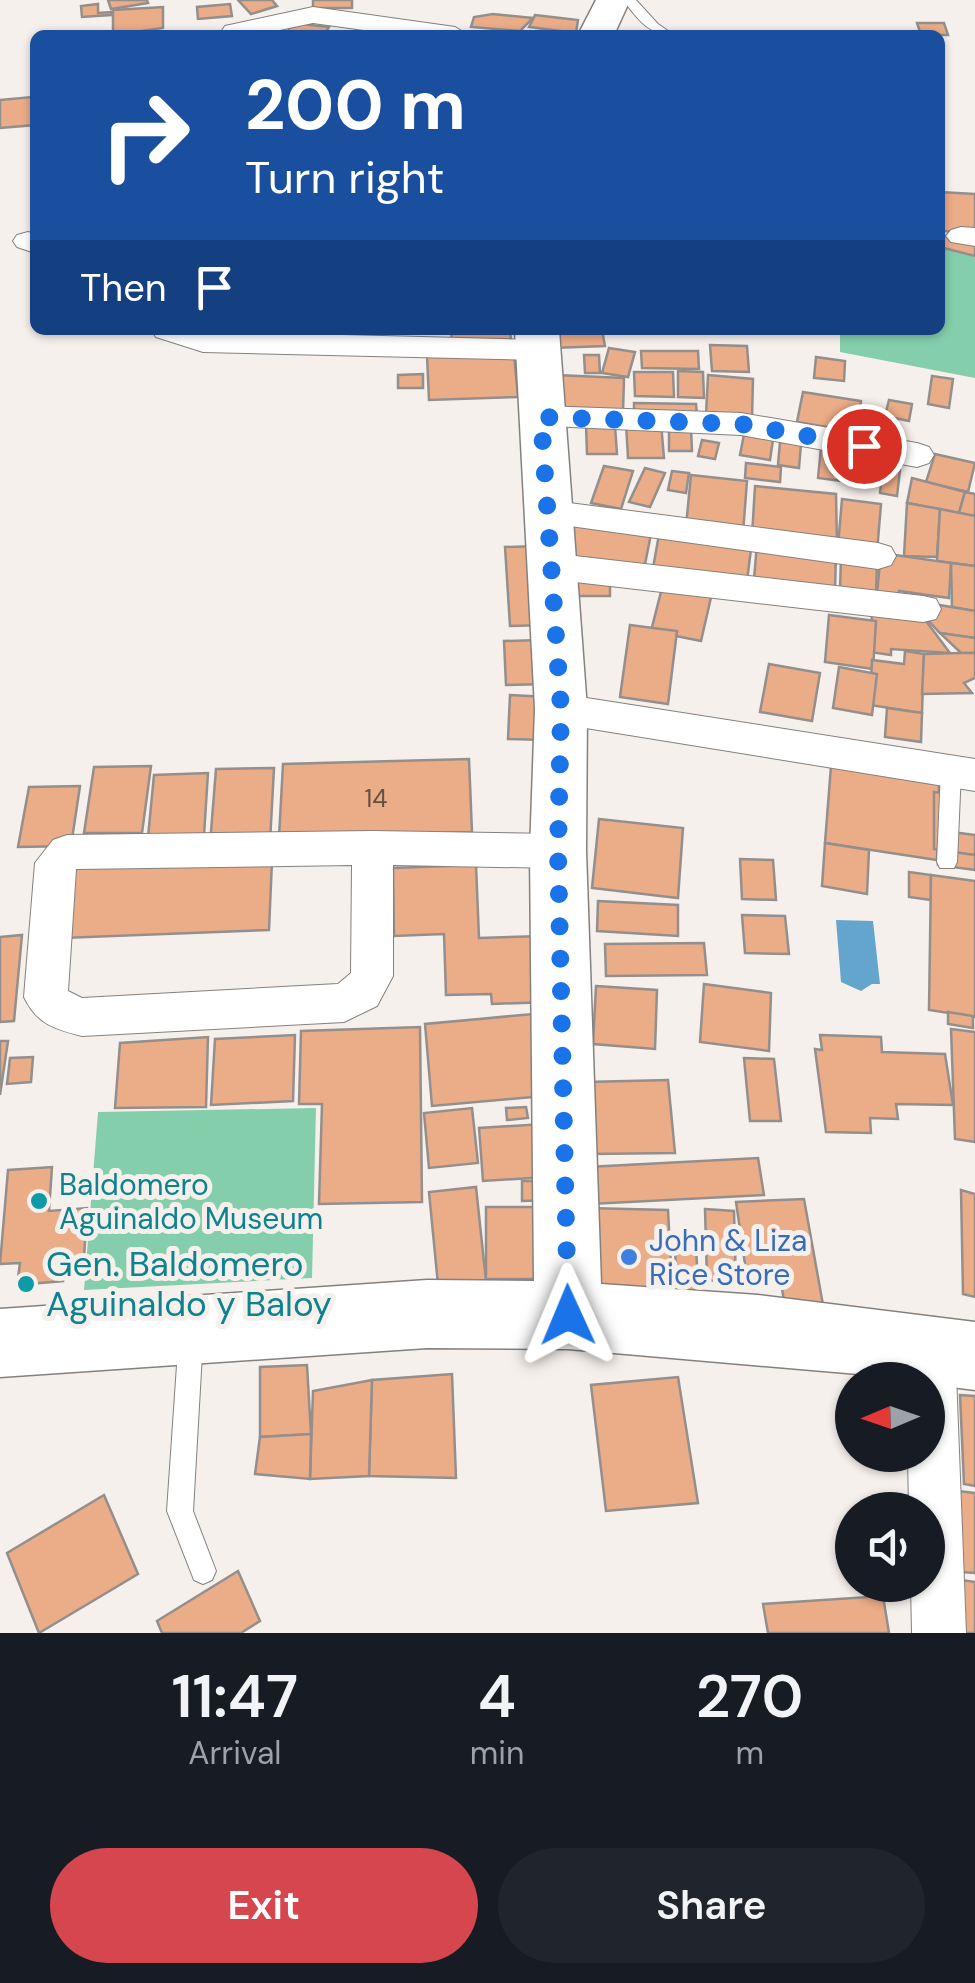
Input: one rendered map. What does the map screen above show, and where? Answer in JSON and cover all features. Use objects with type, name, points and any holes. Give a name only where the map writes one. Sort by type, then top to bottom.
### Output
[{"type":"street","points":[[598,30],[613,0]]},
{"type":"street","points":[[240,30],[305,8],[427,30]]},
{"type":"street","points":[[182,335],[203,342],[537,340],[548,566],[561,709],[558,851],[568,1315]]},
{"type":"street","points":[[541,417],[741,424],[917,454]]},
{"type":"street","points":[[546,512],[878,556]]},
{"type":"street","points":[[548,566],[922,609]]},
{"type":"street","points":[[561,709],[963,773]]},
{"type":"street","points":[[373,848],[372,976],[362,993],[344,1003],[82,1017],[57,1010],[46,998],[55,863],[67,852],[373,848],[558,851]]},
{"type":"street","points":[[0,1344],[426,1314],[568,1315],[758,1329],[952,1352],[939,1633]]},
{"type":"lane","points":[[629,0],[658,30]]},
{"type":"lane","points":[[947,862],[963,773]]},
{"type":"lane","points":[[192,1330],[180,1511],[203,1571]]},
{"type":"green space","points":[[945,248],[975,256],[975,378],[840,352],[840,335],[945,335]]},
{"type":"green space","points":[[316,1108],[312,1278],[84,1290],[98,1112]]},
{"type":"water","points":[[836,920],[873,921],[880,984],[861,991],[841,982]]},
{"type":"building","points":[[108,0],[147,0],[148,3],[111,9]]},
{"type":"building","points":[[238,0],[272,0],[277,6],[251,14]]},
{"type":"building","points":[[313,0],[352,0],[352,8],[313,8]]},
{"type":"building","points":[[98,4],[98,13],[111,15],[82,17],[81,6]]},
{"type":"building","points":[[230,4],[232,16],[198,19],[197,7]]},
{"type":"building","points":[[163,7],[163,28],[113,30],[113,10]]},
{"type":"building","points":[[493,14],[533,18],[521,30],[508,30],[471,27],[474,17]]},
{"type":"building","points":[[535,15],[578,20],[576,30],[529,27]]},
{"type":"building","points":[[292,23],[329,27],[327,30],[288,30]]},
{"type":"building","points":[[917,23],[944,23],[948,35],[945,30],[919,30]]},
{"type":"building","points":[[30,97],[30,125],[0,128],[0,100]]},
{"type":"building","points":[[945,192],[975,194],[975,233],[945,231]]},
{"type":"building","points":[[945,236],[975,244],[975,256],[945,248]]},
{"type":"building","points":[[451,335],[510,335],[511,341],[452,342]]},
{"type":"building","points":[[551,335],[603,335],[605,346],[553,348]]},
{"type":"building","points":[[710,345],[747,346],[749,372],[712,371]]},
{"type":"building","points":[[609,348],[635,352],[628,377],[602,373]]},
{"type":"building","points":[[641,351],[698,351],[699,369],[642,368]]},
{"type":"building","points":[[514,354],[518,397],[429,400],[427,356]]},
{"type":"building","points":[[584,355],[599,355],[600,373],[585,373]]},
{"type":"building","points":[[816,357],[845,361],[844,381],[814,378]]},
{"type":"building","points":[[678,371],[703,372],[704,398],[678,397]]},
{"type":"building","points":[[634,372],[673,372],[674,397],[635,396]]},
{"type":"building","points":[[423,374],[423,388],[398,388],[398,375]]},
{"type":"building","points":[[556,375],[624,378],[623,413],[553,410]]},
{"type":"building","points":[[708,375],[753,379],[752,419],[706,415]]},
{"type":"building","points":[[932,376],[953,379],[949,408],[928,404]]},
{"type":"building","points":[[803,392],[861,401],[856,432],[797,422]]},
{"type":"building","points":[[889,400],[912,404],[909,421],[885,416]]},
{"type":"building","points":[[634,403],[696,404],[697,415],[634,414]]},
{"type":"building","points":[[626,423],[661,423],[664,458],[628,458]]},
{"type":"building","points":[[586,425],[615,426],[617,454],[587,454]]},
{"type":"building","points":[[669,427],[691,427],[692,451],[669,451]]},
{"type":"building","points":[[745,429],[774,433],[770,460],[740,455]]},
{"type":"building","points":[[702,440],[719,443],[715,459],[698,456]]},
{"type":"building","points":[[780,442],[801,444],[799,468],[778,465]]},
{"type":"building","points":[[821,448],[859,453],[857,483],[818,478]]},
{"type":"building","points":[[935,454],[975,463],[968,492],[926,482]]},
{"type":"building","points":[[746,463],[781,467],[780,482],[745,478]]},
{"type":"building","points":[[604,466],[633,471],[621,509],[591,503]]},
{"type":"building","points":[[883,467],[900,470],[897,496],[880,493]]},
{"type":"building","points":[[645,468],[665,473],[650,507],[629,502]]},
{"type":"building","points":[[672,471],[689,473],[686,493],[668,490]]},
{"type":"building","points":[[691,475],[747,481],[743,533],[686,526]]},
{"type":"building","points":[[912,478],[965,492],[959,513],[907,503]]},
{"type":"building","points":[[755,486],[836,494],[837,544],[752,536]]},
{"type":"building","points":[[965,492],[975,494],[975,516],[959,513]]},
{"type":"building","points":[[842,499],[881,504],[877,552],[838,546]]},
{"type":"building","points":[[907,503],[940,509],[937,557],[904,556]]},
{"type":"building","points":[[940,509],[975,516],[975,566],[937,561]]},
{"type":"building","points":[[562,520],[652,529],[644,569],[564,557]]},
{"type":"building","points":[[660,529],[752,541],[747,581],[653,568]]},
{"type":"building","points":[[757,544],[836,553],[835,589],[754,579]]},
{"type":"building","points":[[539,546],[546,625],[510,626],[505,547]]},
{"type":"building","points":[[881,553],[951,563],[949,598],[899,591],[898,596],[877,593]]},
{"type":"building","points":[[841,557],[877,561],[876,596],[840,592]]},
{"type":"building","points":[[951,563],[975,566],[975,611],[952,607]]},
{"type":"building","points":[[570,577],[610,578],[610,596],[570,596]]},
{"type":"building","points":[[663,584],[712,593],[701,641],[651,631]]},
{"type":"building","points":[[922,602],[975,611],[975,638],[940,633],[922,614]]},
{"type":"building","points":[[872,610],[923,617],[950,653],[891,649],[891,655],[870,652]]},
{"type":"building","points":[[829,615],[876,621],[873,669],[825,662]]},
{"type":"building","points":[[630,625],[677,631],[668,704],[620,697]]},
{"type":"building","points":[[940,633],[975,638],[975,653],[961,653]]},
{"type":"building","points":[[541,640],[544,684],[506,685],[504,641]]},
{"type":"building","points":[[905,651],[924,654],[922,713],[870,705],[872,660],[904,664]]},
{"type":"building","points":[[975,653],[975,678],[964,683],[972,693],[922,694],[924,654]]},
{"type":"building","points":[[769,664],[820,673],[812,721],[760,712]]},
{"type":"building","points":[[839,667],[877,674],[872,715],[833,708]]},
{"type":"building","points":[[510,695],[547,697],[545,740],[508,739]]},
{"type":"building","points":[[887,708],[922,713],[921,742],[885,737]]},
{"type":"building","points":[[469,759],[472,832],[279,837],[283,764]]},
{"type":"building","points":[[151,766],[142,833],[84,833],[94,767]]},
{"type":"building","points":[[831,766],[939,783],[937,860],[825,843]]},
{"type":"building","points":[[274,768],[270,842],[210,844],[216,769]]},
{"type":"building","points":[[208,773],[204,835],[148,837],[154,775]]},
{"type":"building","points":[[80,786],[71,846],[18,847],[29,787]]},
{"type":"building","points":[[934,792],[952,794],[952,852],[934,849]]},
{"type":"building","points":[[599,819],[683,828],[678,898],[592,888]]},
{"type":"building","points":[[952,832],[975,835],[975,855],[952,852]]},
{"type":"building","points":[[825,843],[869,850],[867,894],[822,886]]},
{"type":"building","points":[[938,850],[975,855],[975,870],[938,865]]},
{"type":"building","points":[[740,859],[773,860],[776,900],[742,899]]},
{"type":"building","points":[[272,861],[269,930],[63,938],[72,868]]},
{"type":"building","points":[[476,865],[479,938],[544,936],[549,1002],[492,1004],[491,994],[446,995],[444,934],[394,936],[393,868]]},
{"type":"building","points":[[909,872],[931,875],[931,900],[909,897]]},
{"type":"building","points":[[931,875],[975,881],[975,1017],[929,1010]]},
{"type":"building","points":[[598,901],[678,905],[678,936],[597,931]]},
{"type":"building","points":[[742,915],[785,916],[789,954],[745,953]]},
{"type":"building","points":[[22,935],[14,1021],[0,1022],[0,937]]},
{"type":"building","points":[[704,943],[707,975],[606,976],[605,944]]},
{"type":"building","points":[[704,984],[771,993],[769,1051],[700,1042]]},
{"type":"building","points":[[596,986],[657,990],[655,1049],[593,1044]]},
{"type":"building","points":[[948,1012],[973,1016],[973,1028],[948,1024]]},
{"type":"building","points":[[533,1014],[543,1096],[432,1106],[425,1024]]},
{"type":"building","points":[[420,1027],[422,1202],[319,1204],[322,1104],[299,1104],[301,1031]]},
{"type":"building","points":[[951,1029],[975,1032],[975,1142],[955,1139]]},
{"type":"building","points":[[295,1035],[293,1101],[211,1105],[215,1039]]},
{"type":"building","points":[[820,1035],[881,1037],[882,1052],[945,1054],[953,1105],[896,1104],[898,1119],[870,1118],[871,1133],[826,1132],[815,1049],[822,1050]]},
{"type":"building","points":[[208,1037],[206,1107],[115,1108],[120,1043]]},
{"type":"building","points":[[0,1041],[8,1041],[0,1095]]},
{"type":"building","points":[[33,1057],[31,1082],[7,1084],[10,1058]]},
{"type":"building","points":[[744,1058],[774,1059],[781,1121],[750,1121]]},
{"type":"building","points":[[668,1080],[675,1153],[591,1154],[586,1082]]},
{"type":"building","points":[[526,1107],[528,1118],[507,1120],[506,1108]]},
{"type":"building","points":[[472,1108],[478,1163],[429,1168],[424,1113]]},
{"type":"building","points":[[543,1124],[548,1177],[483,1181],[479,1128]]},
{"type":"building","points":[[758,1158],[764,1195],[591,1204],[588,1167]]},
{"type":"building","points":[[52,1167],[49,1211],[87,1208],[84,1259],[65,1261],[63,1281],[17,1285],[20,1263],[0,1264],[8,1170]]},
{"type":"building","points":[[522,1181],[551,1181],[552,1200],[522,1201]]},
{"type":"building","points":[[476,1187],[487,1290],[439,1295],[429,1192]]},
{"type":"building","points":[[961,1190],[975,1194],[975,1297],[963,1294]]},
{"type":"building","points":[[804,1199],[825,1316],[787,1318],[780,1277],[747,1278],[736,1202]]},
{"type":"building","points":[[486,1207],[556,1207],[557,1279],[486,1279]]},
{"type":"building","name":"John & Liza Rice Store","points":[[587,1208],[668,1210],[673,1305],[589,1303]]},
{"type":"building","points":[[705,1209],[734,1211],[736,1282],[707,1280]]},
{"type":"building","points":[[675,1244],[696,1245],[699,1309],[677,1309]]},
{"type":"building","points":[[307,1365],[311,1434],[260,1437],[260,1367]]},
{"type":"building","points":[[452,1374],[456,1478],[369,1476],[372,1380]]},
{"type":"building","points":[[678,1377],[698,1503],[606,1511],[591,1385]]},
{"type":"building","points":[[372,1380],[369,1476],[310,1479],[313,1391]]},
{"type":"building","points":[[960,1395],[975,1396],[975,1486],[964,1484]]},
{"type":"building","points":[[311,1434],[310,1479],[255,1474],[260,1437]]},
{"type":"building","points":[[958,1491],[975,1493],[975,1573],[962,1572]]},
{"type":"building","points":[[104,1495],[138,1574],[39,1633],[7,1553]]},
{"type":"building","points":[[238,1571],[260,1621],[241,1633],[162,1633],[157,1621]]},
{"type":"building","points":[[961,1580],[975,1582],[975,1633],[965,1633]]},
{"type":"building","points":[[835,1599],[884,1602],[889,1633],[768,1633],[763,1604]]},
{"type":"place","name":"Baldomero Aguinaldo Museum","points":[[39,1201]]},
{"type":"place","name":"John & Liza Rice Store","points":[[629,1257]]},
{"type":"place","name":"Gen. Baldomero Aguinaldo y Baloy","points":[[26,1284]]},
{"type":"route","points":[[568,1315],[558,851],[561,709],[548,566],[541,417],[741,424],[864,446]]}]
